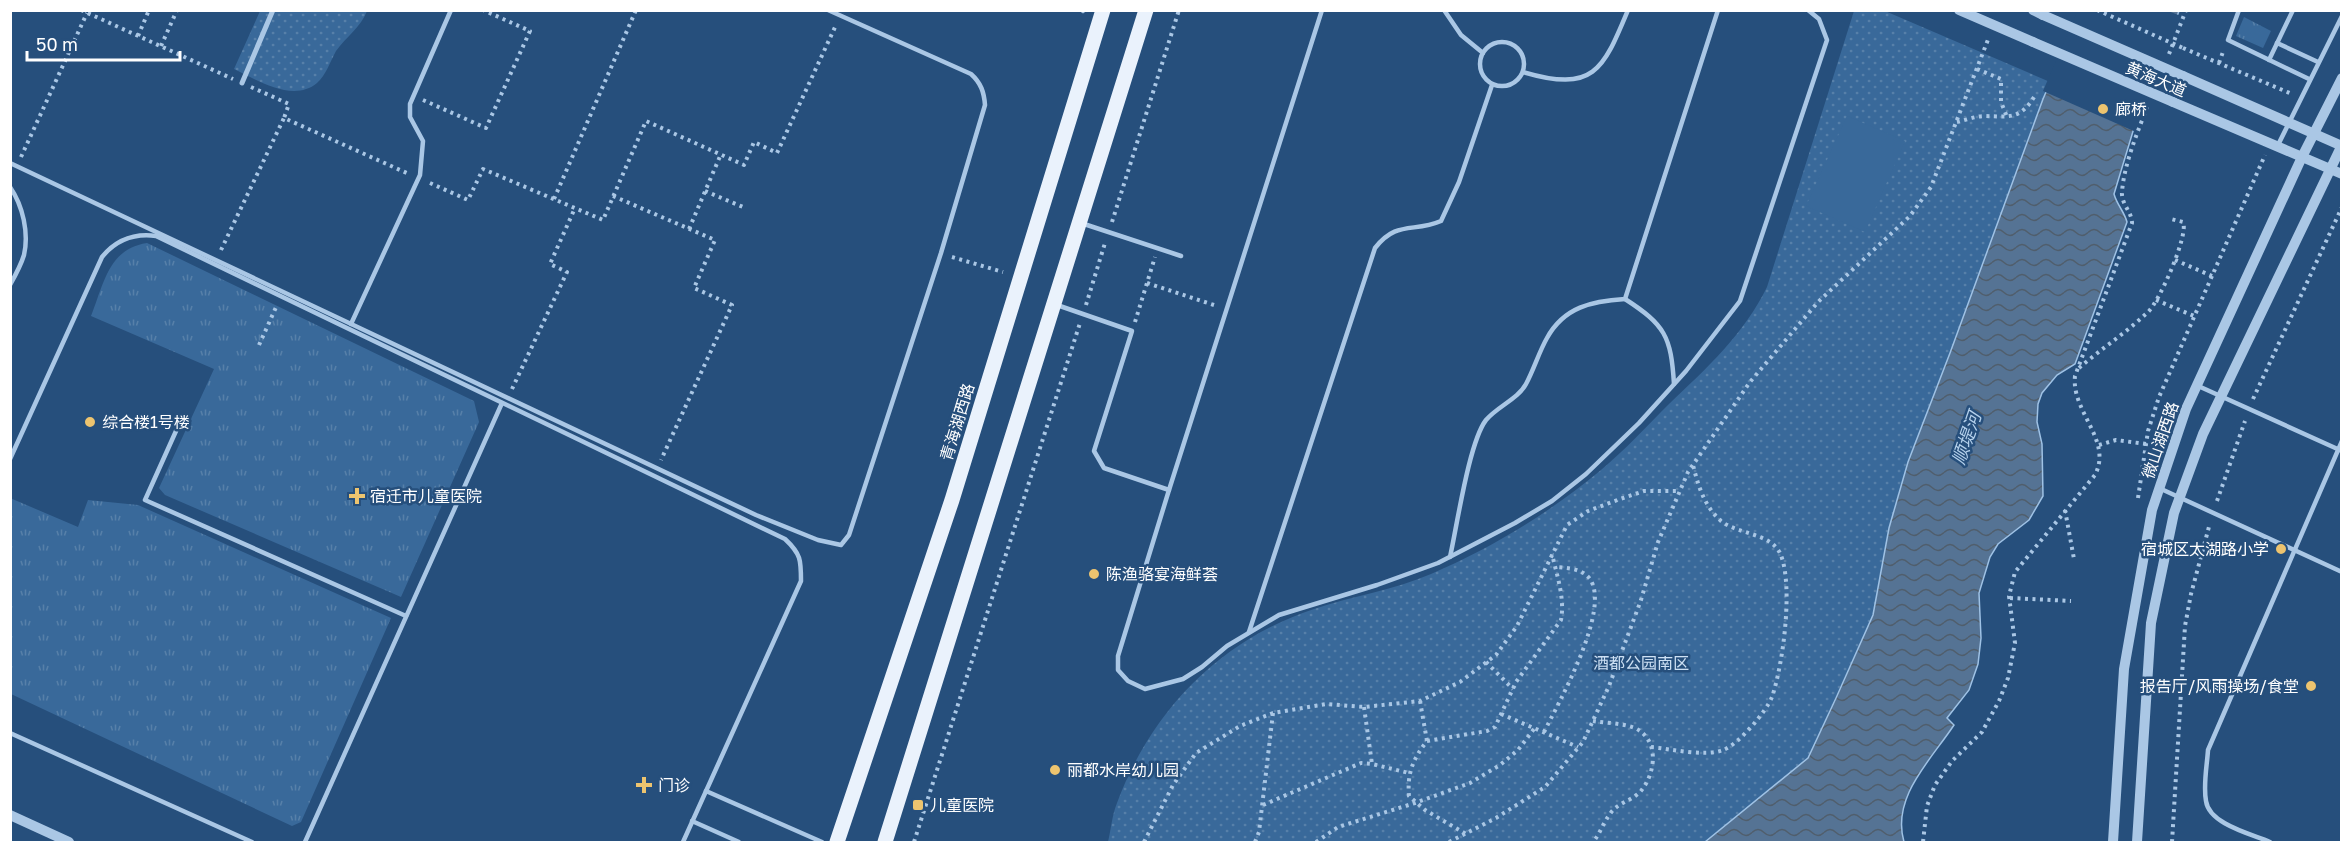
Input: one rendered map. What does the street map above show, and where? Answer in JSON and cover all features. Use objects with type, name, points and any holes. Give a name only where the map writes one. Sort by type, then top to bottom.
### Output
[{"type":"main road","name":"青海湖西路","points":[[837,843],[952,500],[1103,10]]},
{"type":"main road","points":[[885,843],[1146,10]]},
{"type":"street","points":[[242,83],[273,10]]},
{"type":"street","name":"黄海大道","points":[[1959,10],[2342,174]]},
{"type":"street","name":"黄海大道","points":[[2038,13],[2314,132],[2341,146]]},
{"type":"street","name":"微山湖西路","points":[[2113,843],[2126,658],[2151,510],[2196,385],[2302,157],[2342,78]]},
{"type":"street","points":[[2137,843],[2151,623],[2174,513],[2203,434],[2341,146]]},
{"type":"street","points":[[10,815],[69,843]]},
{"type":"lane","points":[[351,324],[418,178],[423,158],[423,141],[410,117],[410,105],[451,10]]},
{"type":"lane","points":[[10,163],[756,515],[818,540],[841,546],[849,535],[941,254],[985,105],[979,81],[957,66],[828,10]]},
{"type":"lane","points":[[1322,10],[1118,656],[1118,670],[1128,681],[1145,689],[1183,680],[1227,646],[1279,615],[1377,585],[1450,557],[1515,523],[1586,474],[1631,431],[1713,339],[1740,301],[1827,40],[1819,19],[1808,10]]},
{"type":"lane","points":[[1444,10],[1461,36],[1483,53]]},
{"type":"lane","points":[[1523,72],[1546,79],[1571,80],[1590,74],[1605,62],[1628,10]]},
{"type":"lane","points":[[1625,299],[1718,10]]},
{"type":"lane","points":[[2239,10],[2228,40],[2309,79]]},
{"type":"lane","points":[[2270,60],[2293,10]]},
{"type":"lane","points":[[2278,147],[2309,79],[2342,16]]},
{"type":"lane","points":[[1508,43],[1520,51],[1524,64],[1523,72],[1520,79],[1507,87],[1492,85],[1482,74],[1480,67],[1483,53],[1493,44],[1508,43]]},
{"type":"lane","points":[[2277,43],[2318,62]]},
{"type":"lane","points":[[1248,633],[1375,248],[1384,236],[1400,228],[1441,221],[1459,182],[1492,85]]},
{"type":"lane","points":[[10,188],[16,196],[26,233],[24,255],[10,285]]},
{"type":"lane","points":[[1080,223],[1181,256]]},
{"type":"lane","points":[[10,459],[102,257],[118,242],[131,236],[144,234],[156,236],[785,539],[801,559],[801,581],[683,843]]},
{"type":"lane","points":[[1450,557],[1476,440],[1486,421],[1505,402],[1520,393],[1548,336],[1564,317],[1586,303],[1625,299],[1646,312],[1661,328],[1669,343],[1674,384]]},
{"type":"lane","points":[[1054,304],[1132,331],[1094,451],[1104,468],[1169,490]]},
{"type":"lane","points":[[2196,385],[2339,450]]},
{"type":"lane","points":[[305,843],[502,403]]},
{"type":"lane","points":[[176,431],[145,500],[406,616]]},
{"type":"lane","points":[[2270,843],[2216,819],[2208,809],[2205,797],[2208,750],[2342,441]]},
{"type":"lane","points":[[2159,488],[2342,572]]},
{"type":"lane","points":[[10,733],[252,843]]},
{"type":"lane","points":[[706,791],[822,843]]},
{"type":"lane","points":[[692,821],[739,843]]},
{"type":"path","points":[[81,10],[289,104],[216,260]]},
{"type":"path","points":[[93,16],[95,10]]},
{"type":"path","points":[[138,36],[149,10]]},
{"type":"path","points":[[161,46],[177,10]]},
{"type":"path","points":[[414,96],[486,128],[530,31],[483,10]]},
{"type":"path","points":[[554,199],[636,10]]},
{"type":"path","points":[[914,843],[1179,10]]},
{"type":"path","points":[[2097,10],[2292,94]]},
{"type":"path","points":[[17,166],[87,13]]},
{"type":"path","points":[[284,118],[468,200],[483,169],[603,220],[646,121],[744,165],[754,142],[777,153],[840,16]]},
{"type":"path","points":[[1449,843],[1496,819],[1545,787],[1578,747],[1593,721],[1613,675],[1641,600],[1658,542],[1693,465],[1750,382],[1818,302],[1910,216],[1931,187],[1994,26]]},
{"type":"path","points":[[1977,69],[2001,79],[2001,102],[2007,117]]},
{"type":"path","points":[[1956,122],[1983,116],[2007,117],[2021,113],[2036,94]]},
{"type":"path","points":[[1923,843],[1925,813],[1935,785],[1952,761],[1982,732],[1999,701],[2008,678],[2015,643],[2010,598],[2012,578],[2020,563],[2098,469],[2099,445],[2075,392],[2075,376],[2132,224],[2130,213],[2121,194],[2135,139]]},
{"type":"path","points":[[689,229],[721,154]]},
{"type":"path","points":[[705,191],[743,207]]},
{"type":"path","points":[[614,196],[715,240],[694,288],[732,305],[657,469]]},
{"type":"path","points":[[508,398],[567,272],[550,264],[575,208]]},
{"type":"path","points":[[2078,368],[2149,311],[2156,300],[2181,246],[2185,226],[2183,222],[2171,219]]},
{"type":"path","points":[[1132,331],[1158,248]]},
{"type":"path","points":[[941,254],[1003,272],[1006,261]]},
{"type":"path","points":[[2175,260],[2212,276]]},
{"type":"path","points":[[1147,283],[1226,309]]},
{"type":"path","points":[[259,345],[282,297]]},
{"type":"path","points":[[2156,300],[2195,316]]},
{"type":"path","points":[[2099,445],[2116,440],[2146,444]]},
{"type":"path","points":[[1651,747],[1710,753],[1732,745],[1764,712],[1772,698],[1779,671],[1787,596],[1785,567],[1779,551],[1770,543],[1722,521],[1706,502],[1698,485],[1693,465]]},
{"type":"path","points":[[1144,843],[1173,784],[1196,753],[1240,726],[1273,713],[1326,704],[1364,707],[1420,701],[1460,682],[1496,655],[1517,626],[1566,525],[1588,511],[1644,492],[1680,491]]},
{"type":"path","points":[[2065,510],[2074,559]]},
{"type":"path","points":[[1426,741],[1487,731],[1495,727],[1513,689],[1561,620],[1563,608],[1552,553]]},
{"type":"path","points":[[1544,732],[1587,641],[1595,603],[1590,579],[1580,571],[1555,567]]},
{"type":"path","points":[[2010,598],[2071,601]]},
{"type":"path","points":[[1486,662],[1513,689]]},
{"type":"path","points":[[1420,701],[1426,741],[1412,763],[1409,773],[1409,796],[1415,803],[1466,834]]},
{"type":"path","points":[[1364,707],[1372,764]]},
{"type":"path","points":[[1257,841],[1273,713]]},
{"type":"path","points":[[1501,714],[1578,747]]},
{"type":"path","points":[[1593,721],[1635,728],[1646,735],[1654,765],[1646,784],[1638,794],[1618,805],[1610,813],[1593,843]]},
{"type":"path","points":[[1316,843],[1338,827],[1470,783],[1500,765],[1518,750],[1534,729]]},
{"type":"path","points":[[1263,805],[1361,763],[1409,773]]},
{"type":"green space","points":[[260,11],[367,11],[357,27],[336,51],[320,80],[307,89],[297,91],[275,88],[234,69]]},
{"type":"green space","name":"酒都公园南区","points":[[1854,11],[1885,11],[2050,82],[1908,462],[1889,528],[1873,615],[1808,758],[1705,842],[1108,842],[1117,803],[1131,770],[1149,738],[1169,709],[1219,660],[1248,639],[1280,622],[1328,604],[1417,580],[1498,541],[1561,501],[1610,462],[1724,350],[1758,304],[1767,287]]},
{"type":"green space","points":[[2244,17],[2271,31],[2263,48],[2236,36]]},
{"type":"green space","points":[[1847,116],[1905,141],[1865,232],[1806,206]]},
{"type":"green space","points":[[147,243],[474,401],[479,422],[401,597],[165,495],[159,488],[214,369],[91,316],[104,280],[116,260],[124,252]]},
{"type":"green space","points":[[10,498],[78,527],[88,500],[138,505],[391,618],[301,822],[292,826],[11,694]]},
{"type":"water","name":"顺堤河","points":[[2081,11],[2179,11],[2134,128],[2114,194],[2127,222],[2075,364],[2057,375],[2042,393],[2038,404],[2037,422],[2042,444],[2043,496],[2029,520],[1998,544],[1990,557],[1979,593],[1981,638],[1978,664],[1969,690],[1947,718],[1954,725],[1908,794],[1901,825],[1904,842],[1705,842],[1808,758],[1836,698],[1873,615],[1889,528],[1908,462],[2043,99]]},
{"type":"pier","points":[[2078,10],[2168,11],[2181,16],[2136,132],[2043,91]]},
{"type":"place","name":"廊桥","points":[[2103,109]]},
{"type":"place","name":"综合楼1号楼","points":[[90,422]]},
{"type":"place","name":"宿迁市儿童医院","points":[[357,496]]},
{"type":"place","name":"宿城区太湖路小学","points":[[2281,549]]},
{"type":"place","name":"陈渔骆宴海鲜荟","points":[[1094,574]]},
{"type":"place","name":"报告厅/风雨操场/食堂","points":[[2311,686]]},
{"type":"place","name":"丽都水岸幼儿园","points":[[1055,770]]},
{"type":"place","name":"门诊","points":[[644,785]]},
{"type":"place","name":"儿童医院","points":[[918,805]]}]
